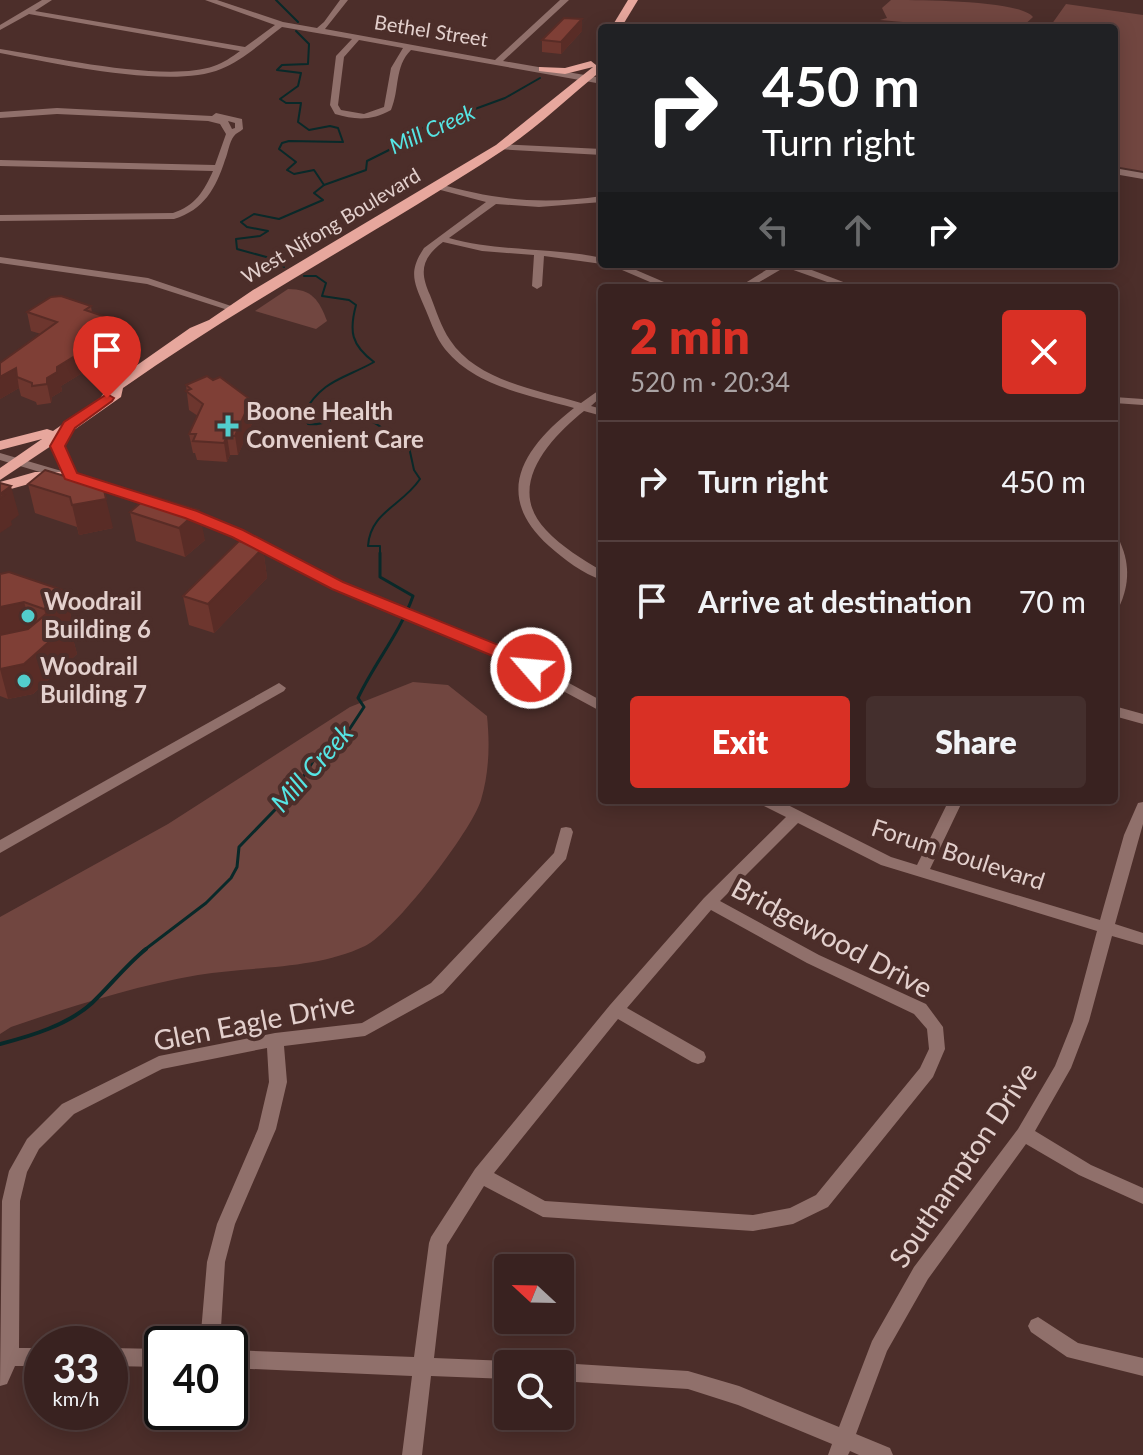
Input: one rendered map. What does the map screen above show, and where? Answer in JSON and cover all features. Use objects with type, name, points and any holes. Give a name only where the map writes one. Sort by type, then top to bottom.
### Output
[{"type":"main road","points":[[630,24],[639,0]]},
{"type":"main road","points":[[619,24],[639,0]]},
{"type":"main road","points":[[543,69],[598,73]]},
{"type":"main road","points":[[543,69],[560,81],[563,88]]},
{"type":"main road","name":"West Nifong Boulevard","points":[[468,164],[563,88],[583,77],[598,73]]},
{"type":"main road","points":[[552,108],[560,106],[598,75]]},
{"type":"main road","name":"West Nifong Boulevard","points":[[0,475],[178,342],[214,323],[468,164],[518,141],[583,77]]},
{"type":"main road","name":"West Nifong Boulevard","points":[[107,398],[128,390],[203,336],[214,323]]},
{"type":"main road","points":[[158,368],[162,359],[179,346],[178,342]]},
{"type":"main road","points":[[0,446],[69,425]]},
{"type":"main road","points":[[0,487],[35,477],[70,476],[58,446],[69,425]]},
{"type":"street","points":[[0,28],[48,0]]},
{"type":"street","name":"Bethel Street","points":[[209,0],[281,24],[583,77],[598,73]]},
{"type":"street","points":[[319,30],[344,0]]},
{"type":"street","points":[[498,61],[565,0]]},
{"type":"street","points":[[28,12],[244,49]]},
{"type":"street","points":[[0,51],[74,64],[190,74],[217,68],[281,24]]},
{"type":"street","points":[[358,37],[340,56],[334,105],[338,112],[362,117],[388,108],[393,67],[400,54],[410,46]]},
{"type":"street","points":[[0,115],[57,111],[208,118],[224,122],[230,134],[197,208],[174,216],[3,218],[0,228]]},
{"type":"street","points":[[518,141],[580,152],[598,152]]},
{"type":"street","points":[[0,163],[217,168]]},
{"type":"street","points":[[1118,172],[1143,176]]},
{"type":"street","points":[[436,186],[493,201],[542,204],[598,199]]},
{"type":"street","points":[[493,201],[427,250],[419,261],[415,273],[443,338],[452,350],[496,379],[598,412]]},
{"type":"street","points":[[442,239],[496,252],[598,261]]},
{"type":"street","points":[[537,286],[539,254]]},
{"type":"street","points":[[0,260],[148,281],[199,297],[207,303],[235,309]]},
{"type":"street","points":[[623,268],[663,284]]},
{"type":"street","points":[[749,284],[778,268]]},
{"type":"street","points":[[796,268],[842,284]]},
{"type":"street","points":[[598,394],[533,456],[522,476],[523,497],[533,524],[565,557],[598,574]]},
{"type":"street","points":[[1118,400],[1143,402]]},
{"type":"street","points":[[0,456],[191,514],[237,534],[337,586],[507,655],[598,705]]},
{"type":"street","points":[[1118,550],[1123,584],[1118,595]]},
{"type":"street","points":[[0,847],[279,688]]},
{"type":"street","points":[[1118,712],[1143,719]]},
{"type":"street","name":"Forum Boulevard","points":[[772,804],[886,861],[1143,939]]},
{"type":"street","points":[[920,873],[954,804]]},
{"type":"street","name":"Southampton Drive","points":[[840,1447],[879,1347],[921,1273],[1024,1134],[1045,1101],[1072,1044],[1131,835],[1143,807]]},
{"type":"street","points":[[412,1455],[438,1243],[481,1175],[616,1010],[709,902],[795,817]]},
{"type":"street","name":"Glen Eagle Drive","points":[[0,1377],[9,1357],[11,1201],[18,1171],[33,1144],[68,1109],[159,1063],[275,1040],[365,1029],[437,988],[561,855],[566,832]]},
{"type":"street","name":"Bridgewood Drive","points":[[481,1175],[543,1209],[578,1213],[753,1223],[793,1216],[822,1201],[927,1072],[937,1049],[935,1027],[920,1009],[813,959],[709,902]]},
{"type":"street","points":[[616,1010],[698,1057]]},
{"type":"street","points":[[211,1326],[216,1262],[226,1224],[267,1129],[278,1082],[275,1040]]},
{"type":"street","points":[[1024,1134],[1085,1170],[1143,1196]]},
{"type":"street","points":[[1038,1326],[1074,1351],[1143,1367]]},
{"type":"street","points":[[9,1357],[24,1357]]},
{"type":"street","points":[[248,1360],[494,1369]]},
{"type":"street","points":[[574,1373],[688,1380],[739,1396],[840,1447],[883,1455]]},
{"type":"shaded area","points":[[891,0],[944,1],[1009,7],[1033,17],[1025,24],[926,24],[880,20],[887,18],[882,8]]},
{"type":"shaded area","points":[[1066,4],[1143,15],[1143,171],[1118,167],[1118,24],[1052,24]]},
{"type":"shaded area","points":[[288,289],[303,291],[314,297],[327,321],[316,329],[255,311]]},
{"type":"shaded area","points":[[413,682],[448,685],[487,716],[487,769],[481,800],[463,834],[412,902],[378,937],[346,954],[325,959],[198,975],[127,991],[34,1019],[0,1034],[0,917],[168,824],[350,707]]},
{"type":"building","points":[[564,18],[582,19],[561,42],[542,40]]},
{"type":"building","points":[[61,296],[91,306],[85,310],[127,324],[57,367],[57,372],[47,378],[47,384],[32,386],[32,383],[17,377],[16,368],[0,377],[0,363],[57,322],[27,312],[51,297]]},
{"type":"building","points":[[207,376],[213,380],[220,377],[251,400],[235,436],[227,436],[224,443],[193,441],[196,434],[189,434],[203,404],[186,391],[191,389],[186,385]]},
{"type":"building","points":[[45,470],[87,483],[102,481],[106,499],[72,505],[70,497],[28,484]]},
{"type":"building","points":[[0,483],[11,486],[0,494]]},
{"type":"building","points":[[150,495],[199,510],[179,528],[130,512]]},
{"type":"building","points":[[239,541],[263,548],[208,604],[183,596]]},
{"type":"building","points":[[9,572],[65,591],[44,609],[24,602],[0,607],[0,574]]},
{"type":"building","points":[[45,615],[69,624],[24,664],[0,669],[0,635],[28,629]]},
{"type":"waterway","points":[[276,0],[298,22]]},
{"type":"waterway","points":[[296,31],[309,44],[308,64],[282,65],[277,70],[301,73],[298,86],[280,99],[286,103],[301,103],[298,122],[309,130],[330,126],[338,128],[343,142],[289,141],[282,143],[279,149],[296,162],[287,170],[294,174],[314,170],[324,185]]},
{"type":"waterway","name":"Mill Creek","points":[[324,185],[366,170],[367,161],[393,148],[401,138],[412,132],[505,98],[540,78]]},
{"type":"waterway","name":"Mill Creek","points":[[284,267],[270,258],[237,249],[236,239],[260,236],[268,231],[247,227],[241,222],[254,214],[279,219],[323,200],[314,193],[324,185]]},
{"type":"waterway","name":"Mill Creek","points":[[143,951],[206,903],[231,878],[237,867],[239,847],[297,787],[315,758],[345,736],[364,707],[358,698],[413,596],[380,577],[380,546],[368,546],[374,525],[420,479],[414,470],[409,447],[363,418],[346,416],[308,424],[303,414],[326,387],[374,362],[360,350],[354,337],[356,305],[349,300],[322,296],[326,283],[316,276],[304,276]]},
{"type":"waterway","name":"Mill Creek","points":[[0,1044],[49,1029],[72,1018],[92,1003],[146,949]]},
{"type":"place","name":"Boone Health Convenient Care","points":[[228,426]]},
{"type":"place","name":"Woodrail Building 6","points":[[28,616]]},
{"type":"place","name":"Woodrail Building 7","points":[[24,681]]},
{"type":"route","points":[[107,398],[69,425],[58,446],[67,462],[70,476],[191,514],[237,534],[337,586],[507,655],[531,668]]}]
